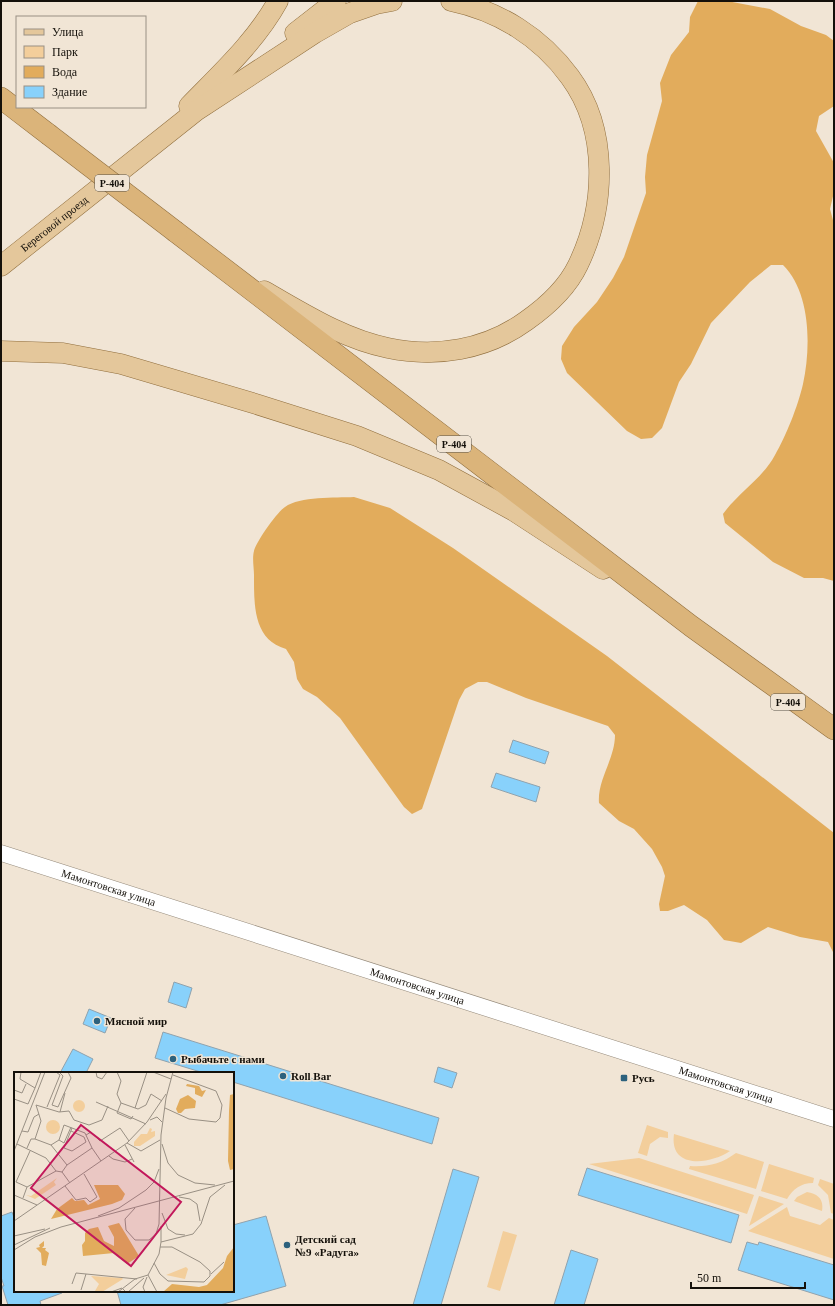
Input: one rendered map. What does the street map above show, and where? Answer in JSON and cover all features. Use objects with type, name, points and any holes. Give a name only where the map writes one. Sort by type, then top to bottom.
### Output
[{"type":"highway","name":"Р-404","points":[[1,98],[691,626],[834,729]]},
{"type":"highway","name":"Р-404","points":[[742,664],[834,740]]},
{"type":"main road","points":[[144,152],[243,51],[270,16],[278,1]]},
{"type":"main road","points":[[144,152],[336,1]]},
{"type":"main road","points":[[196,111],[315,33],[350,14],[376,4],[392,1]]},
{"type":"main road","points":[[217,263],[316,321],[355,339],[388,348],[423,352],[456,351],[490,342],[514,330],[536,314],[563,289],[578,266],[592,229],[599,195],[599,161],[594,131],[586,105],[571,77],[552,55],[531,36],[505,20],[484,10],[451,1]]},
{"type":"main road","points":[[1,90],[16,107]]},
{"type":"main road","points":[[17,108],[21,113]]},
{"type":"main road","name":"Береговой проезд","points":[[1,266],[144,152]]},
{"type":"main road","points":[[1,350],[63,353],[121,364],[358,436],[439,470],[514,512],[691,626]]},
{"type":"street","name":"Мамонтовская улица","points":[[1,853],[834,1119]]},
{"type":"green space","points":[[647,1125],[668,1132],[668,1138],[660,1137],[650,1144],[647,1156],[638,1153]]},
{"type":"green space","points":[[674,1134],[730,1151],[712,1159],[692,1161],[684,1158],[678,1153],[674,1145]]},
{"type":"green space","points":[[736,1153],[764,1162],[756,1189],[689,1169],[690,1166],[703,1166],[720,1162]]},
{"type":"green space","points":[[639,1158],[754,1195],[747,1214],[589,1164]]},
{"type":"green space","points":[[769,1164],[814,1178],[813,1183],[798,1187],[787,1199],[761,1191]]},
{"type":"green space","points":[[820,1179],[834,1184],[834,1214],[831,1213],[828,1195],[818,1185]]},
{"type":"green space","points":[[807,1192],[814,1194],[821,1200],[822,1211],[794,1201],[797,1197]]},
{"type":"green space","points":[[759,1196],[784,1204],[749,1226]]},
{"type":"green space","points":[[787,1207],[790,1216],[820,1225],[829,1218],[834,1220],[834,1259],[748,1231]]},
{"type":"green space","points":[[503,1231],[517,1235],[500,1291],[487,1287]]},
{"type":"water","points":[[698,1],[727,1],[770,9],[801,26],[826,35],[834,41],[834,106],[819,116],[816,131],[834,163],[834,192],[830,209],[834,224],[834,581],[823,578],[804,578],[773,562],[725,523],[723,514],[770,464],[791,421],[803,384],[806,369],[808,337],[804,305],[799,290],[783,265],[771,265],[750,282],[711,323],[691,364],[679,382],[662,428],[652,438],[641,439],[627,431],[567,373],[561,359],[562,346],[574,327],[597,302],[613,278],[624,257],[646,193],[645,177],[647,155],[662,101],[660,83],[671,55],[689,32],[690,17]]},
{"type":"water","points":[[354,497],[390,508],[453,548],[607,656],[834,833],[834,954],[828,942],[800,937],[768,927],[741,943],[724,940],[707,920],[684,905],[668,911],[660,911],[659,904],[665,876],[662,867],[652,849],[634,829],[619,821],[599,803],[599,794],[612,753],[615,735],[608,726],[526,698],[487,682],[478,682],[465,689],[459,700],[422,809],[412,814],[404,807],[340,718],[317,697],[303,689],[297,679],[294,662],[286,649],[267,638],[261,629],[255,609],[254,551],[263,534],[281,510],[291,503],[308,499]]},
{"type":"building","points":[[513,740],[549,752],[545,764],[509,752]]},
{"type":"building","points":[[496,773],[540,787],[536,802],[491,787]]},
{"type":"building","points":[[174,982],[192,988],[186,1008],[168,1002]]},
{"type":"building","name":"Мясной мир","points":[[89,1009],[111,1018],[105,1033],[83,1024]]},
{"type":"building","points":[[163,1032],[439,1118],[432,1144],[234,1082],[234,1072],[201,1072],[155,1058]]},
{"type":"building","points":[[73,1049],[93,1059],[86,1072],[61,1072]]},
{"type":"building","points":[[438,1067],[457,1073],[452,1088],[434,1082]]},
{"type":"building","points":[[587,1168],[739,1215],[731,1243],[578,1195]]},
{"type":"building","points":[[453,1169],[479,1177],[441,1305],[413,1305]]},
{"type":"building","points":[[12,1212],[14,1217],[14,1292],[62,1293],[40,1301],[41,1305],[8,1305],[2,1286],[4,1286],[1,1277],[1,1216]]},
{"type":"building","points":[[266,1216],[286,1286],[220,1305],[121,1305],[117,1292],[234,1292],[234,1225]]},
{"type":"building","points":[[747,1242],[758,1245],[759,1242],[834,1265],[834,1300],[738,1270]]},
{"type":"building","points":[[571,1250],[598,1259],[584,1305],[554,1305]]},
{"type":"place","name":"Мясной мир","points":[[97,1021]]},
{"type":"place","name":"Рыбачьте с нами","points":[[173,1059]]},
{"type":"place","name":"Roll Bar","points":[[283,1076]]},
{"type":"place","name":"Русь","points":[[624,1078]]},
{"type":"place","name":"Детский сад №9 «Радуга»","points":[[287,1245]]}]
